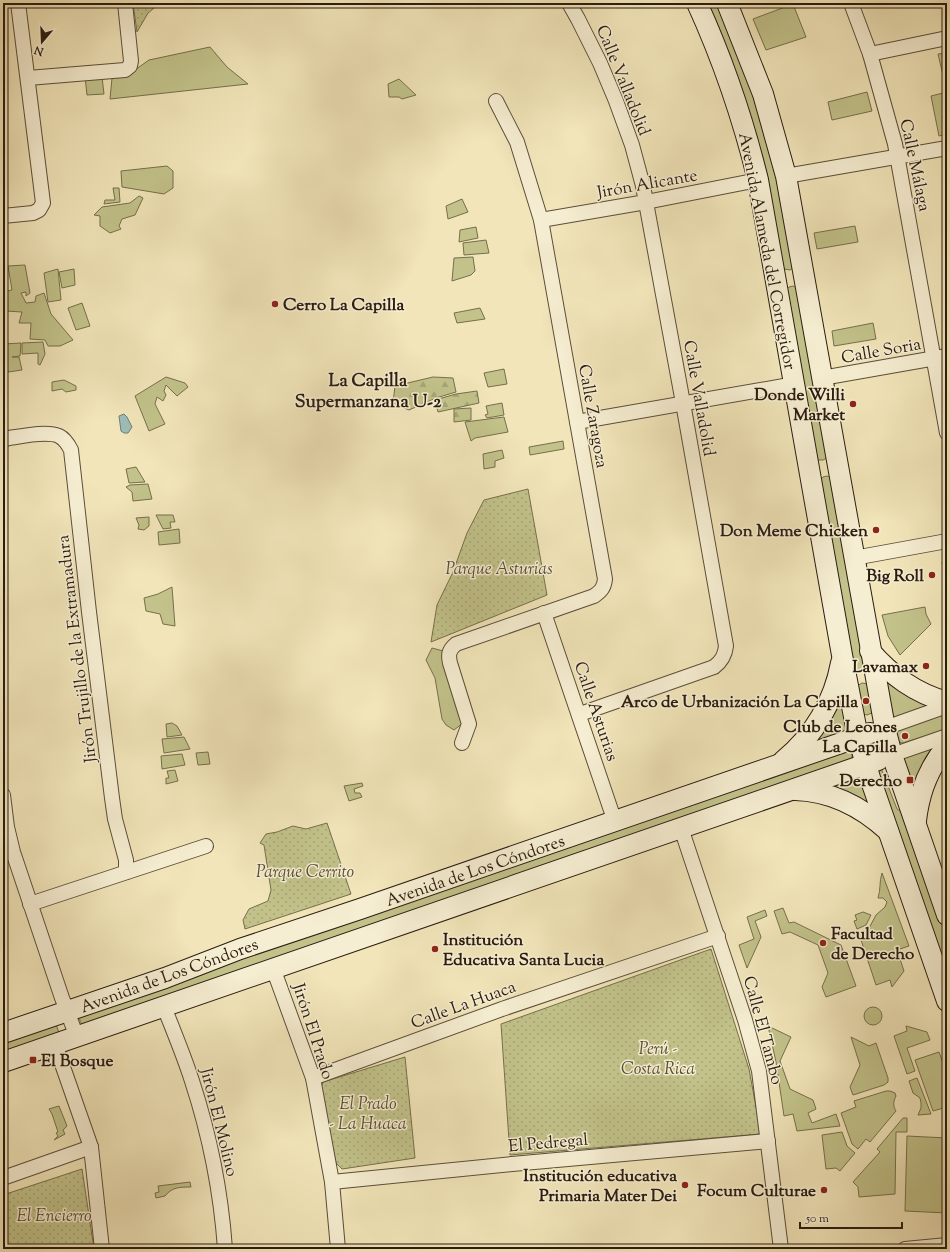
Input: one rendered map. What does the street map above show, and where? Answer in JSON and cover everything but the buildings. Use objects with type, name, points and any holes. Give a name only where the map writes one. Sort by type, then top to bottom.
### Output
[{"type":"main road","name":"Avenida Alameda del Corregidor","points":[[697,3],[739,109],[758,180],[858,738],[865,764],[947,1001]]},
{"type":"main road","name":"Avenida Alameda del Corregidor","points":[[727,3],[763,94],[786,176],[885,728],[892,755],[947,915]]},
{"type":"main road","points":[[776,281],[804,276]]},
{"type":"main road","points":[[810,471],[838,467]]},
{"type":"main road","points":[[870,651],[888,670],[905,684],[920,692],[947,702]]},
{"type":"main road","points":[[777,766],[801,745],[820,719],[834,689],[842,655]]},
{"type":"main road","points":[[847,680],[875,675]]},
{"type":"main road","name":"Avenida de Los Cóndores","points":[[3,1033],[165,978],[240,949],[615,822],[885,728]]},
{"type":"main road","points":[[916,823],[918,807],[926,778],[933,765],[947,746]]},
{"type":"main road","name":"Avenida de Los Cóndores","points":[[3,1062],[892,755]]},
{"type":"main road","points":[[789,790],[815,792],[840,799],[865,812],[888,831]]},
{"type":"street","points":[[3,216],[33,213],[39,210],[43,203],[18,3]]},
{"type":"street","points":[[28,78],[125,70],[130,66],[131,61],[124,3]]},
{"type":"street","name":"Calle Valladolid","points":[[569,3],[600,63],[616,101],[632,145],[646,202],[726,646],[725,653],[720,662],[714,667],[580,714]]},
{"type":"street","name":"Calle Málaga","points":[[851,3],[870,54],[898,156],[940,358],[947,433]]},
{"type":"street","points":[[870,54],[947,38]]},
{"type":"street","name":"Calle Zaragoza","points":[[462,742],[469,724],[448,655],[450,648],[456,644],[594,596],[604,587],[604,571],[541,220],[517,142],[496,101]]},
{"type":"street","points":[[786,176],[947,148]]},
{"type":"street","name":"Jirón Alicante","points":[[541,220],[646,202],[758,180]]},
{"type":"street","name":"Calle Soria","points":[[822,378],[940,358]]},
{"type":"street","points":[[577,422],[794,384]]},
{"type":"street","name":"Jirón Trujillo de la Extramadura","points":[[3,438],[48,433],[59,436],[66,441],[71,450],[88,612],[112,798],[115,819],[126,860],[126,872]]},
{"type":"street","points":[[854,558],[947,541]]},
{"type":"street","name":"Calle Asturias","points":[[544,613],[580,714],[615,822]]},
{"type":"street","name":"Avenida de Los Cóndores","points":[[885,728],[947,706]]},
{"type":"street","name":"Avenida de Los Cóndores","points":[[892,755],[947,736]]},
{"type":"street","points":[[3,795],[7,827],[13,852],[67,1012],[77,1037]]},
{"type":"street","name":"Calle El Tambo","points":[[681,828],[745,1020],[759,1071],[781,1249]]},
{"type":"street","points":[[30,904],[206,846]]},
{"type":"street","name":"Calle La Huaca","points":[[312,1078],[502,1009],[718,936]]},
{"type":"street","name":"Jirón El Prado","points":[[273,968],[312,1078],[332,1182],[338,1249]]},
{"type":"street","name":"Jirón El Molino","points":[[164,1007],[192,1080],[207,1133],[220,1198],[225,1249]]},
{"type":"street","points":[[55,1044],[91,1147],[102,1249]]},
{"type":"street","name":"El Pedregal","points":[[332,1182],[768,1141]]},
{"type":"street","points":[[3,1178],[91,1147]]},
{"type":"street","points":[[904,1249],[947,1246]]},
{"type":"green space","points":[[133,3],[160,3],[148,13],[137,32]]},
{"type":"green space","points":[[705,3],[720,3],[737,43],[777,174],[793,268],[790,270],[784,269]]},
{"type":"green space","points":[[793,4],[806,37],[766,50],[753,19]]},
{"type":"green space","points":[[210,47],[227,67],[248,84],[110,99],[112,78],[132,72],[149,60]]},
{"type":"green space","points":[[947,53],[947,92],[938,54]]},
{"type":"green space","points":[[85,77],[102,77],[104,94],[87,95]]},
{"type":"green space","points":[[399,79],[416,95],[402,99],[399,97],[389,97],[388,84]]},
{"type":"green space","points":[[867,92],[872,111],[832,120],[828,102]]},
{"type":"green space","points":[[947,92],[947,134],[939,136],[931,96]]},
{"type":"green space","points":[[167,166],[173,171],[173,188],[164,194],[122,187],[121,171]]},
{"type":"green space","points":[[113,188],[119,188],[120,202],[104,204],[105,200],[115,200]]},
{"type":"green space","points":[[139,196],[143,198],[135,215],[122,219],[119,226],[121,229],[110,233],[100,226],[100,216],[94,215],[102,207],[130,203]]},
{"type":"green space","points":[[462,199],[468,212],[448,219],[446,206]]},
{"type":"green space","points":[[855,226],[858,242],[817,249],[814,233]]},
{"type":"green space","points":[[476,227],[478,238],[459,242],[460,230]]},
{"type":"green space","points":[[486,240],[489,253],[464,255],[463,243]]},
{"type":"green space","points":[[473,257],[475,271],[471,275],[452,281],[454,258]]},
{"type":"green space","points":[[25,265],[30,293],[26,296],[26,292],[21,293],[26,303],[35,302],[36,296],[44,293],[51,314],[73,340],[60,346],[48,346],[45,340],[30,339],[31,323],[19,323],[22,312],[6,311],[5,306],[3,306],[3,292],[12,290],[8,266]]},
{"type":"green space","points":[[58,269],[61,300],[48,302],[44,273]]},
{"type":"green space","points":[[74,269],[75,285],[62,288],[59,272]]},
{"type":"green space","points":[[793,286],[798,288],[827,458],[823,460],[817,460],[786,290]]},
{"type":"green space","points":[[82,303],[90,326],[76,330],[68,308]]},
{"type":"green space","points":[[480,308],[485,319],[457,323],[454,313]]},
{"type":"green space","points":[[873,323],[876,339],[834,346],[832,331]]},
{"type":"green space","points":[[43,342],[45,354],[40,365],[38,364],[38,353],[22,354],[22,343]]},
{"type":"green space","points":[[21,343],[20,356],[12,357],[19,357],[22,370],[8,372],[4,357],[3,344]]},
{"type":"green space","points":[[504,369],[507,384],[488,387],[484,373]]},
{"type":"green space","points":[[166,377],[185,383],[188,387],[177,396],[166,385],[164,391],[166,395],[163,401],[157,397],[155,404],[165,424],[149,431],[135,396]]},
{"type":"green space","points":[[433,377],[453,378],[456,392],[436,398],[409,410],[393,403],[395,386]]},
{"type":"green space","points":[[64,380],[76,386],[76,390],[66,392],[62,389],[52,391],[52,382]]},
{"type":"green space","points":[[477,391],[479,403],[438,412],[435,400],[456,394]]},
{"type":"green space","points":[[502,403],[504,415],[487,418],[485,415],[488,414],[486,406]]},
{"type":"green space","points":[[471,408],[471,420],[454,422],[454,409]]},
{"type":"green space","points":[[504,417],[508,432],[475,438],[471,441],[465,422]]},
{"type":"green space","points":[[563,441],[564,449],[530,455],[529,447]]},
{"type":"green space","points":[[502,450],[504,458],[495,461],[495,467],[484,469],[483,454]]},
{"type":"green space","points":[[136,467],[145,482],[129,483],[126,469]]},
{"type":"green space","points":[[827,476],[830,477],[866,668],[861,671],[855,670],[820,480]]},
{"type":"green space","points":[[148,484],[152,499],[133,501],[132,492],[126,487],[130,485]]},
{"type":"green space","name":"Parque Asturias","points":[[528,489],[547,595],[431,642],[437,605],[453,572],[467,533],[484,500]]},
{"type":"green space","points":[[156,515],[173,515],[175,522],[170,522],[171,528],[163,529]]},
{"type":"green space","points":[[149,517],[149,526],[144,530],[138,529],[139,525],[136,518]]},
{"type":"green space","points":[[179,529],[180,543],[159,545],[158,532]]},
{"type":"green space","points":[[947,561],[947,587],[942,562]]},
{"type":"green space","points":[[172,587],[175,626],[163,624],[160,614],[146,611],[144,598],[158,594]]},
{"type":"green space","points":[[925,607],[926,614],[931,624],[900,655],[888,636],[882,615]]},
{"type":"green space","points":[[432,648],[447,652],[463,723],[454,730],[446,725],[442,719],[435,678],[426,660]]},
{"type":"green space","points":[[884,680],[928,705],[892,717]]},
{"type":"green space","points":[[862,683],[869,684],[872,713],[867,715],[863,714],[857,686]]},
{"type":"green space","points":[[841,687],[848,732],[810,744]]},
{"type":"green space","points":[[947,713],[947,729],[903,743],[897,742],[897,731]]},
{"type":"green space","points":[[172,723],[177,726],[182,735],[167,737],[166,724]]},
{"type":"green space","points":[[184,737],[190,749],[164,753],[162,739]]},
{"type":"green space","points":[[847,749],[852,753],[852,759],[84,1026],[80,1021],[80,1015]]},
{"type":"green space","points":[[932,749],[914,792],[902,758]]},
{"type":"green space","points":[[208,752],[210,764],[198,765],[196,753]]},
{"type":"green space","points":[[182,754],[185,765],[162,769],[161,756]]},
{"type":"green space","points":[[881,768],[897,809],[904,814],[947,937],[947,982],[875,769]]},
{"type":"green space","points":[[175,770],[178,781],[166,784],[166,778],[169,778],[167,771]]},
{"type":"green space","points":[[859,774],[871,805],[827,784]]},
{"type":"green space","points":[[362,783],[363,786],[354,789],[355,793],[360,793],[362,797],[349,801],[344,786]]},
{"type":"green space","name":"Parque Cerrito","points":[[327,823],[351,894],[245,929],[243,920],[249,909],[268,901],[271,890],[264,845],[260,843],[266,834],[277,832],[293,826],[306,829]]},
{"type":"green space","points":[[882,873],[909,946],[897,950],[904,971],[892,987],[890,980],[876,985],[859,934],[868,930],[876,915],[885,907],[887,902],[883,898],[878,898]]},
{"type":"green space","points":[[783,908],[789,923],[794,922],[841,945],[856,986],[826,997],[822,987],[828,973],[818,945],[790,932],[782,934],[774,911]]},
{"type":"green space","points":[[765,910],[767,916],[755,921],[761,937],[747,968],[739,945],[754,939],[747,917]]},
{"type":"green space","points":[[863,912],[871,915],[866,925],[857,929],[854,921],[857,920],[855,915]]},
{"type":"green space","name":"Perú - Costa Rica","points":[[711,949],[749,1069],[761,1134],[510,1155],[501,1024]]},
{"type":"green space","points":[[869,1007],[877,1007],[882,1012],[880,1023],[877,1025],[869,1025],[864,1020],[864,1012]]},
{"type":"green space","points":[[55,1022],[60,1035],[3,1055],[3,1040]]},
{"type":"green space","points":[[768,1026],[791,1037],[780,1061],[790,1089],[813,1100],[816,1109],[808,1113],[812,1123],[836,1114],[840,1126],[797,1131],[793,1114],[784,1116],[776,1062]]},
{"type":"green space","points":[[906,1026],[927,1032],[930,1040],[907,1048],[915,1071],[907,1074],[894,1036],[907,1031]]},
{"type":"green space","points":[[851,1037],[869,1046],[876,1043],[888,1082],[884,1085],[853,1095],[850,1087],[860,1065]]},
{"type":"green space","points":[[939,1052],[947,1074],[947,1107],[933,1111],[915,1060]]},
{"type":"green space","name":"El Prado - La Huaca","points":[[405,1057],[415,1158],[342,1169],[336,1163],[320,1090],[323,1082]]},
{"type":"green space","points":[[917,1078],[931,1114],[918,1115],[921,1108],[920,1098],[913,1093],[909,1081]]},
{"type":"green space","points":[[886,1091],[895,1093],[896,1096],[894,1100],[894,1107],[896,1111],[870,1142],[866,1139],[858,1149],[852,1144],[841,1113],[856,1107],[854,1101]]},
{"type":"green space","points":[[59,1106],[67,1126],[63,1130],[65,1134],[54,1140],[58,1136],[56,1133],[58,1132],[49,1109]]},
{"type":"green space","points":[[903,1118],[907,1118],[907,1132],[896,1132],[895,1194],[859,1197],[858,1187],[853,1182],[880,1152],[877,1149]]},
{"type":"green space","points":[[842,1132],[847,1146],[855,1153],[840,1171],[836,1168],[826,1169],[822,1135]]},
{"type":"green space","points":[[907,1136],[947,1138],[947,1213],[905,1211]]},
{"type":"green space","name":"El Encierro","points":[[82,1169],[94,1249],[3,1249],[3,1195]]},
{"type":"green space","points":[[190,1182],[191,1187],[176,1188],[165,1196],[156,1198],[155,1193],[159,1192],[158,1186]]},
{"type":"water","points":[[124,414],[132,427],[128,433],[121,431],[119,416]]},
{"type":"place","name":"Cerro La Capilla","points":[[275,304]]},
{"type":"place","name":"Donde Willi Market","points":[[853,404]]},
{"type":"place","name":"Don Meme Chicken","points":[[876,530]]},
{"type":"place","name":"Big Roll","points":[[932,575]]},
{"type":"place","name":"Lavamax","points":[[926,666]]},
{"type":"place","name":"Arco de Urbanización La Capilla","points":[[866,701]]},
{"type":"place","name":"Club de Leones La Capilla","points":[[905,736]]},
{"type":"place","name":"Derecho","points":[[910,780]]},
{"type":"place","name":"Facultad de Derecho","points":[[823,943]]},
{"type":"place","name":"Institución Educativa Santa Lucia","points":[[435,949]]},
{"type":"place","name":"El Bosque","points":[[33,1060]]},
{"type":"place","name":"Institución educativa Primaria Mater Dei","points":[[685,1185]]},
{"type":"place","name":"Focum Culturae","points":[[824,1190]]},
{"type":"district","name":"La Capilla Supermanzana U-2","points":[[368,390]]}]
